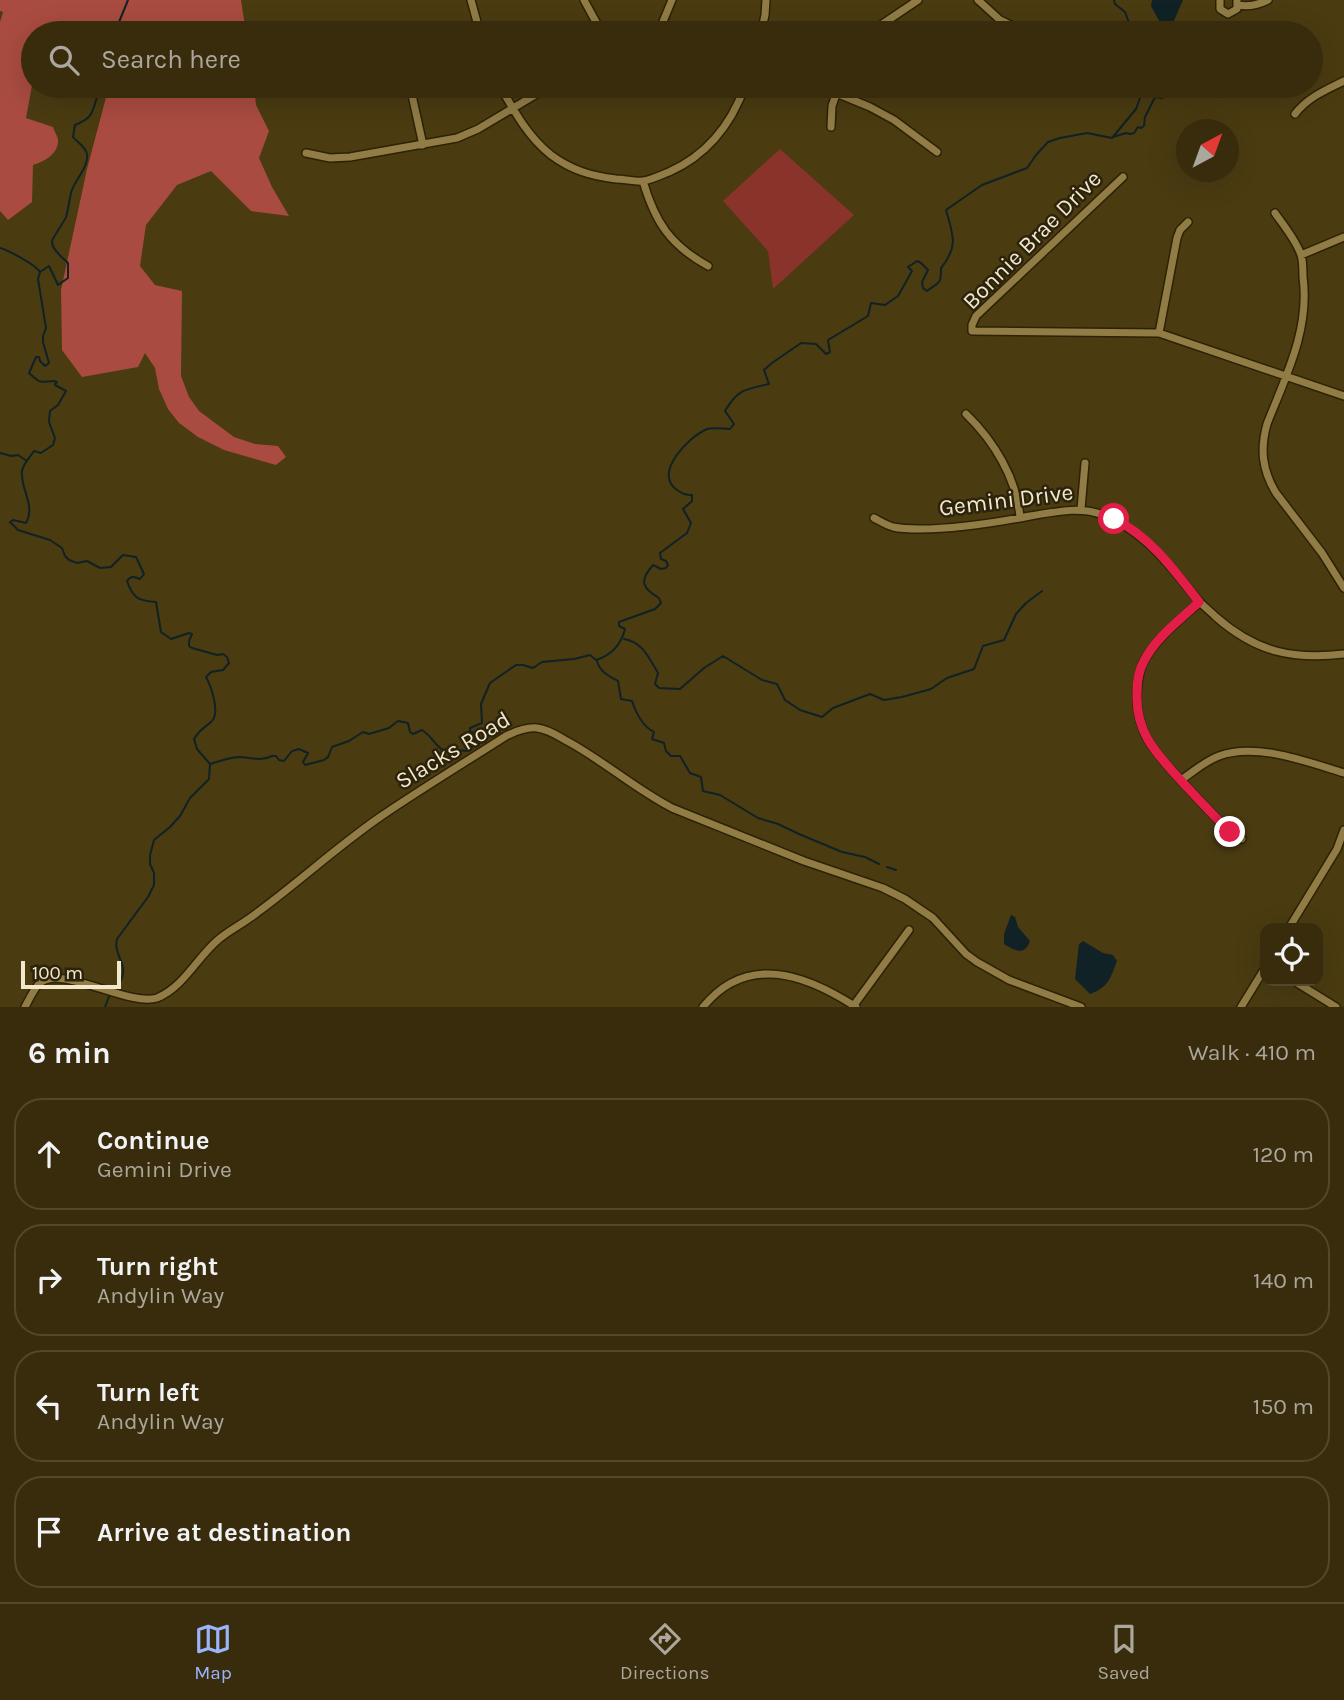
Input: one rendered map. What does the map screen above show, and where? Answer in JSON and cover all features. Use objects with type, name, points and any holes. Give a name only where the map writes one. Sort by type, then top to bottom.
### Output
[{"type":"street","points":[[471,0],[477,21]]},
{"type":"street","points":[[584,0],[595,21]]},
{"type":"street","points":[[663,21],[673,0]]},
{"type":"street","points":[[764,21],[766,0]]},
{"type":"street","points":[[886,21],[918,0]]},
{"type":"street","points":[[978,0],[1002,21]]},
{"type":"street","points":[[1220,0],[1220,9],[1228,14],[1234,11],[1237,2],[1246,6],[1268,0]]},
{"type":"street","points":[[1323,92],[1344,81]]},
{"type":"street","points":[[413,98],[423,145]]},
{"type":"street","points":[[507,98],[539,144],[564,164],[597,177],[643,181],[683,165],[710,145],[734,114],[740,98]]},
{"type":"street","points":[[306,153],[340,158],[457,138],[478,129],[531,98]]},
{"type":"street","points":[[831,127],[835,98]]},
{"type":"street","points":[[854,98],[913,133],[937,152]]},
{"type":"street","points":[[1295,114],[1311,98]]},
{"type":"street","name":"Bonnie Brae Drive","points":[[1123,177],[976,316],[972,331],[1159,334]]},
{"type":"street","points":[[643,181],[655,216],[664,228],[685,252],[708,266]]},
{"type":"street","points":[[1275,213],[1301,255],[1304,283],[1302,325],[1297,350],[1267,424],[1262,453],[1264,466],[1276,493],[1322,553],[1344,587]]},
{"type":"street","points":[[1188,222],[1177,238],[1159,334],[1344,396]]},
{"type":"street","points":[[1301,255],[1344,237]]},
{"type":"street","points":[[966,414],[979,426],[1003,463],[1012,483],[1020,518]]},
{"type":"street","points":[[1081,509],[1085,463]]},
{"type":"street","name":"Gemini Drive","points":[[874,518],[891,527],[936,529],[983,525],[1081,509],[1101,514],[1125,525],[1149,543],[1199,602],[1251,642],[1293,656],[1344,654]]},
{"type":"street","points":[[1199,602],[1156,644],[1145,659],[1138,681],[1138,714],[1154,750],[1169,769],[1230,832],[1242,839]]},
{"type":"street","name":"Slacks Road","points":[[25,1007],[39,984],[45,979],[58,978],[130,997],[148,1000],[157,998],[183,978],[220,938],[257,913],[379,817],[506,736],[521,729],[536,728],[549,731],[580,748],[672,808],[883,888],[905,899],[933,918],[966,954],[977,962],[1009,980],[1081,1007]]},
{"type":"street","points":[[1181,780],[1218,756],[1233,752],[1288,757],[1344,772]]},
{"type":"street","points":[[1292,923],[1337,849],[1344,830]]},
{"type":"street","points":[[703,1007],[724,986],[740,978],[771,973],[803,981],[855,1006],[909,930]]},
{"type":"street","points":[[1241,1007],[1260,976]]},
{"type":"street","points":[[1302,986],[1336,1007]]},
{"type":"shaded area","points":[[0,0],[241,0],[244,21],[21,21],[21,98],[30,98],[26,118],[53,127],[58,144],[50,156],[33,165],[32,202],[8,220],[0,211],[0,22],[3,12],[0,11]]},
{"type":"shaded area","points":[[1152,0],[1183,0],[1174,21],[1159,21],[1151,6]]},
{"type":"shaded area","points":[[106,98],[255,98],[269,131],[259,158],[289,216],[251,211],[211,171],[177,185],[146,225],[140,266],[155,285],[182,291],[181,376],[189,397],[199,411],[234,437],[255,444],[278,446],[286,457],[276,465],[224,450],[198,437],[179,423],[168,409],[159,389],[155,368],[145,353],[138,367],[82,377],[62,350],[61,290],[87,169]]},
{"type":"shaded area","points":[[780,149],[854,215],[773,289],[768,251],[723,201]]},
{"type":"shaded area","points":[[1011,915],[1030,941],[1025,949],[1016,950],[1004,944],[1004,934]]},
{"type":"shaded area","points":[[1083,941],[1103,953],[1113,955],[1117,961],[1105,985],[1090,994],[1075,979],[1079,944]]},
{"type":"waterway","points":[[119,21],[128,0]]},
{"type":"waterway","points":[[1114,0],[1125,12],[1128,21]]},
{"type":"waterway","points":[[97,98],[90,115],[75,125],[73,137],[85,149],[87,159],[72,190],[66,217],[52,241],[55,250],[68,263],[68,278],[58,285],[49,266],[40,272],[38,279],[46,328],[43,342],[49,363],[45,366],[39,357],[36,357],[29,373],[40,382],[57,382],[55,385],[66,391],[58,405],[50,411],[49,422],[55,438],[53,445],[41,453],[34,451],[23,468],[22,478],[29,503],[29,516],[26,523],[13,520],[10,522],[18,530],[50,540],[62,548],[69,560],[77,563],[87,561],[100,568],[111,567],[123,555],[136,557],[144,574],[140,579],[132,577],[127,581],[137,598],[156,602],[161,632],[171,639],[192,634],[189,646],[217,655],[223,654],[229,663],[223,670],[211,672],[206,677],[215,713],[211,722],[194,739],[197,749],[210,764],[209,779],[190,798],[180,816],[154,840],[150,855],[154,885],[117,939],[123,974],[120,983],[113,990]]},
{"type":"waterway","points":[[210,764],[238,757],[259,759],[276,756],[284,761],[292,751],[299,749],[308,753],[303,762],[305,765],[324,760],[332,747],[363,732],[369,734],[389,728],[398,721],[408,723],[413,734],[422,730],[443,750],[466,751],[472,747],[477,736],[470,732],[470,728],[482,723],[481,704],[490,683],[516,665],[533,668],[542,662],[590,655],[596,660],[611,652],[618,645],[625,629],[619,626],[619,622],[655,609],[661,603],[646,587],[644,580],[653,565],[666,568],[668,565],[661,559],[660,553],[687,533],[691,523],[683,509],[692,501],[692,495],[677,490],[670,483],[669,474],[671,465],[683,447],[707,429],[730,429],[734,424],[725,411],[734,398],[748,389],[769,384],[764,370],[801,343],[816,344],[826,354],[830,352],[828,340],[868,316],[871,303],[885,305],[898,296],[912,271],[908,267],[917,261],[928,270],[922,282],[923,288],[927,291],[937,284],[953,240],[946,210],[982,185],[1027,168],[1048,142],[1087,133],[1112,138],[1136,109],[1140,98]]},
{"type":"waterway","points":[[1113,137],[1134,133],[1138,127],[1144,126],[1145,117],[1154,98]]},
{"type":"waterway","points":[[0,248],[22,258],[40,272]]},
{"type":"waterway","points":[[0,453],[18,455],[27,461]]},
{"type":"waterway","points":[[624,639],[636,643],[648,656],[658,673],[655,684],[659,688],[680,689],[723,656],[762,680],[777,684],[785,700],[800,710],[822,717],[833,708],[870,694],[884,700],[902,697],[931,689],[947,678],[974,669],[983,646],[1004,640],[1016,614],[1042,591]]},
{"type":"waterway","points":[[597,661],[603,671],[618,681],[621,699],[632,701],[640,719],[654,732],[652,739],[664,743],[671,756],[680,756],[690,773],[701,777],[703,791],[720,795],[758,818],[879,864]]},
{"type":"waterway","points":[[887,867],[896,870]]},
{"type":"waterway","points":[[105,1007],[110,994]]},
{"type":"route","points":[[1114,519],[1149,543],[1199,602],[1163,635],[1145,659],[1138,681],[1138,714],[1154,750],[1230,832]]}]
